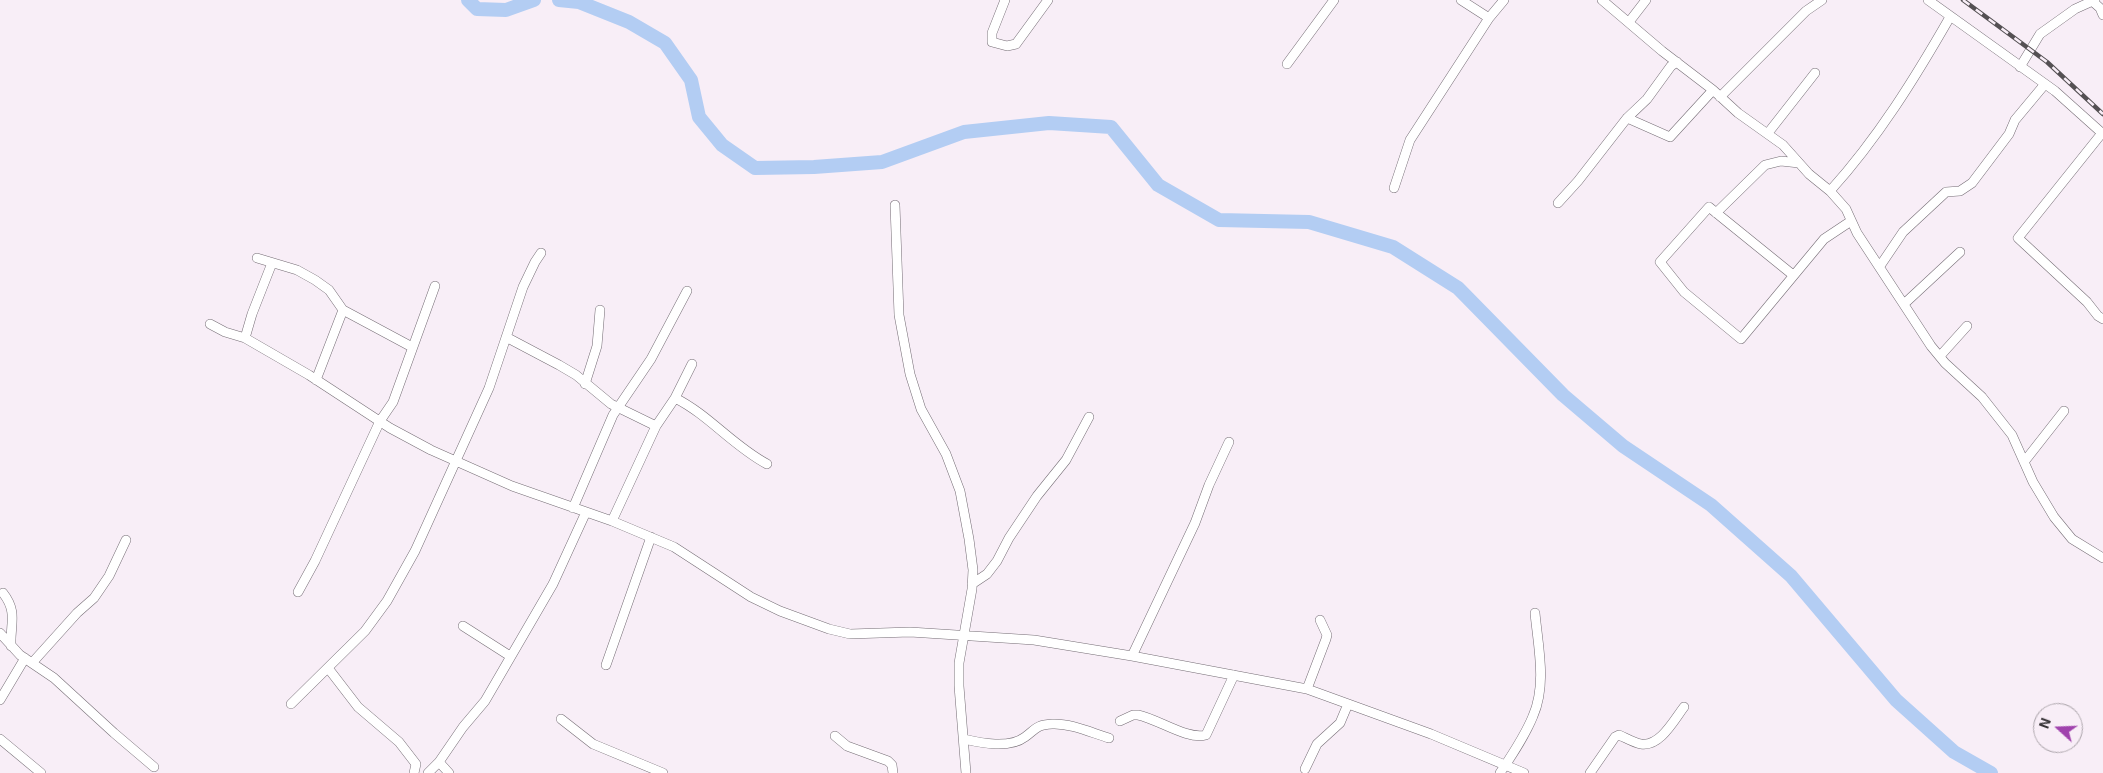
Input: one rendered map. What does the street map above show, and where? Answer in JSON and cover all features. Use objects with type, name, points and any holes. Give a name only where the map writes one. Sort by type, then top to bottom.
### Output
[{"type":"street","points":[[1005,0],[992,33],[992,42],[1007,46],[1016,44],[1048,0]]},
{"type":"street","points":[[1287,64],[1334,0]]},
{"type":"street","points":[[1461,0],[1489,18]]},
{"type":"street","points":[[1394,188],[1410,140],[1489,18],[1504,0]]},
{"type":"street","points":[[1602,0],[1713,90],[1738,113],[1768,133],[1830,191],[1846,209],[1857,234],[1880,266],[1914,322],[1940,356],[1982,397],[2012,436],[2033,482],[2054,517],[2072,539],[2103,558]]},
{"type":"street","points":[[1629,22],[1646,0]]},
{"type":"street","points":[[1720,97],[1806,11],[1822,0]]},
{"type":"street","points":[[2020,66],[2040,34],[2056,24],[2075,8],[2093,0],[2103,15]]},
{"type":"street","points":[[1934,2],[1950,17],[2045,84],[2103,134],[2018,238],[2103,319]]},
{"type":"street","points":[[1830,191],[1854,164],[1908,89],[1950,17]]},
{"type":"street","points":[[1558,203],[1586,173],[1627,118],[1647,99],[1671,66],[1677,62]]},
{"type":"street","points":[[1768,133],[1815,73]]},
{"type":"street","points":[[1880,266],[1903,232],[1946,192],[1960,192],[1972,183],[2009,134],[2015,120],[2045,84]]},
{"type":"street","points":[[1627,118],[1670,138],[1713,90]]},
{"type":"street","points":[[1716,213],[1765,165],[1781,161],[1799,163]]},
{"type":"street","points":[[896,205],[899,315],[910,374],[921,409],[946,454],[960,491],[973,570],[960,663],[959,686],[966,773]]},
{"type":"street","points":[[1793,275],[1709,207],[1660,262],[1684,292],[1741,339],[1824,239],[1851,221]]},
{"type":"street","points":[[1904,304],[1960,252]]},
{"type":"street","points":[[291,704],[365,631],[387,601],[415,551],[490,388],[523,287],[535,262],[542,253]]},
{"type":"street","points":[[257,258],[297,270],[329,290],[343,310],[412,347]]},
{"type":"street","points":[[245,338],[272,263]]},
{"type":"street","points":[[298,592],[315,561],[380,421],[393,402],[435,286]]},
{"type":"street","points":[[573,508],[589,474],[598,448],[618,408],[650,358],[687,291]]},
{"type":"street","points":[[316,380],[343,310]]},
{"type":"street","points":[[585,384],[597,346],[600,310]]},
{"type":"street","points":[[210,324],[225,332],[245,338],[431,450],[512,486],[612,521],[651,537],[688,555],[751,597],[780,612],[829,629],[850,634],[910,632],[1034,640],[1132,656],[1307,689],[1431,734],[1503,769],[1524,773]]},
{"type":"street","points":[[1940,356],[1966,326]]},
{"type":"street","points":[[506,337],[559,364],[618,408],[656,426]]},
{"type":"street","points":[[612,521],[656,426],[675,398],[692,364]]},
{"type":"street","points":[[675,398],[700,412],[744,449],[767,464]]},
{"type":"street","points":[[2024,462],[2064,411]]},
{"type":"street","points":[[972,584],[986,574],[997,561],[1009,538],[1037,496],[1066,460],[1089,418]]},
{"type":"street","points":[[1132,656],[1195,523],[1209,485],[1229,442]]},
{"type":"street","points":[[428,773],[439,762],[484,701],[553,584],[586,512]]},
{"type":"street","points":[[606,665],[651,537]]},
{"type":"street","points":[[0,700],[28,660],[94,598],[109,576],[126,540]]},
{"type":"street","points":[[2,593],[11,606],[13,615],[12,646]]},
{"type":"street","points":[[1503,769],[1534,714],[1539,694],[1541,669],[1535,613]]},
{"type":"street","points":[[1307,689],[1327,635],[1320,620]]},
{"type":"street","points":[[463,626],[510,656]]},
{"type":"street","points":[[0,633],[28,660],[54,678],[154,767]]},
{"type":"street","points":[[328,668],[358,707],[399,742],[416,764],[414,773]]},
{"type":"street","points":[[1120,721],[1133,715],[1138,715],[1182,732],[1201,736],[1206,735],[1234,675]]},
{"type":"street","points":[[1305,769],[1317,744],[1340,723],[1348,704]]},
{"type":"street","points":[[1590,773],[1615,737],[1619,735],[1640,744],[1654,742],[1684,707]]},
{"type":"street","points":[[561,719],[593,744],[663,773]]},
{"type":"street","points":[[964,739],[980,742],[1013,742],[1026,737],[1032,730],[1038,727],[1053,724],[1110,738]]},
{"type":"street","points":[[835,736],[847,746],[888,761],[892,765],[893,773]]},
{"type":"street","points":[[0,739],[41,773]]},
{"type":"street","points":[[439,762],[449,773]]},
{"type":"waterway","points":[[468,0],[477,9],[506,10],[534,0]]},
{"type":"waterway","points":[[559,0],[579,2],[629,22],[665,43],[691,80],[699,117],[722,145],[755,168],[814,167],[882,162],[964,132],[1049,123],[1111,127],[1158,185],[1219,220],[1309,222],[1393,247],[1458,288],[1563,395],[1623,446],[1711,505],[1791,576],[1896,700],[1954,752],[1991,773]]},
{"type":"railway","points":[[1963,0],[2047,62],[2103,114]]}]
